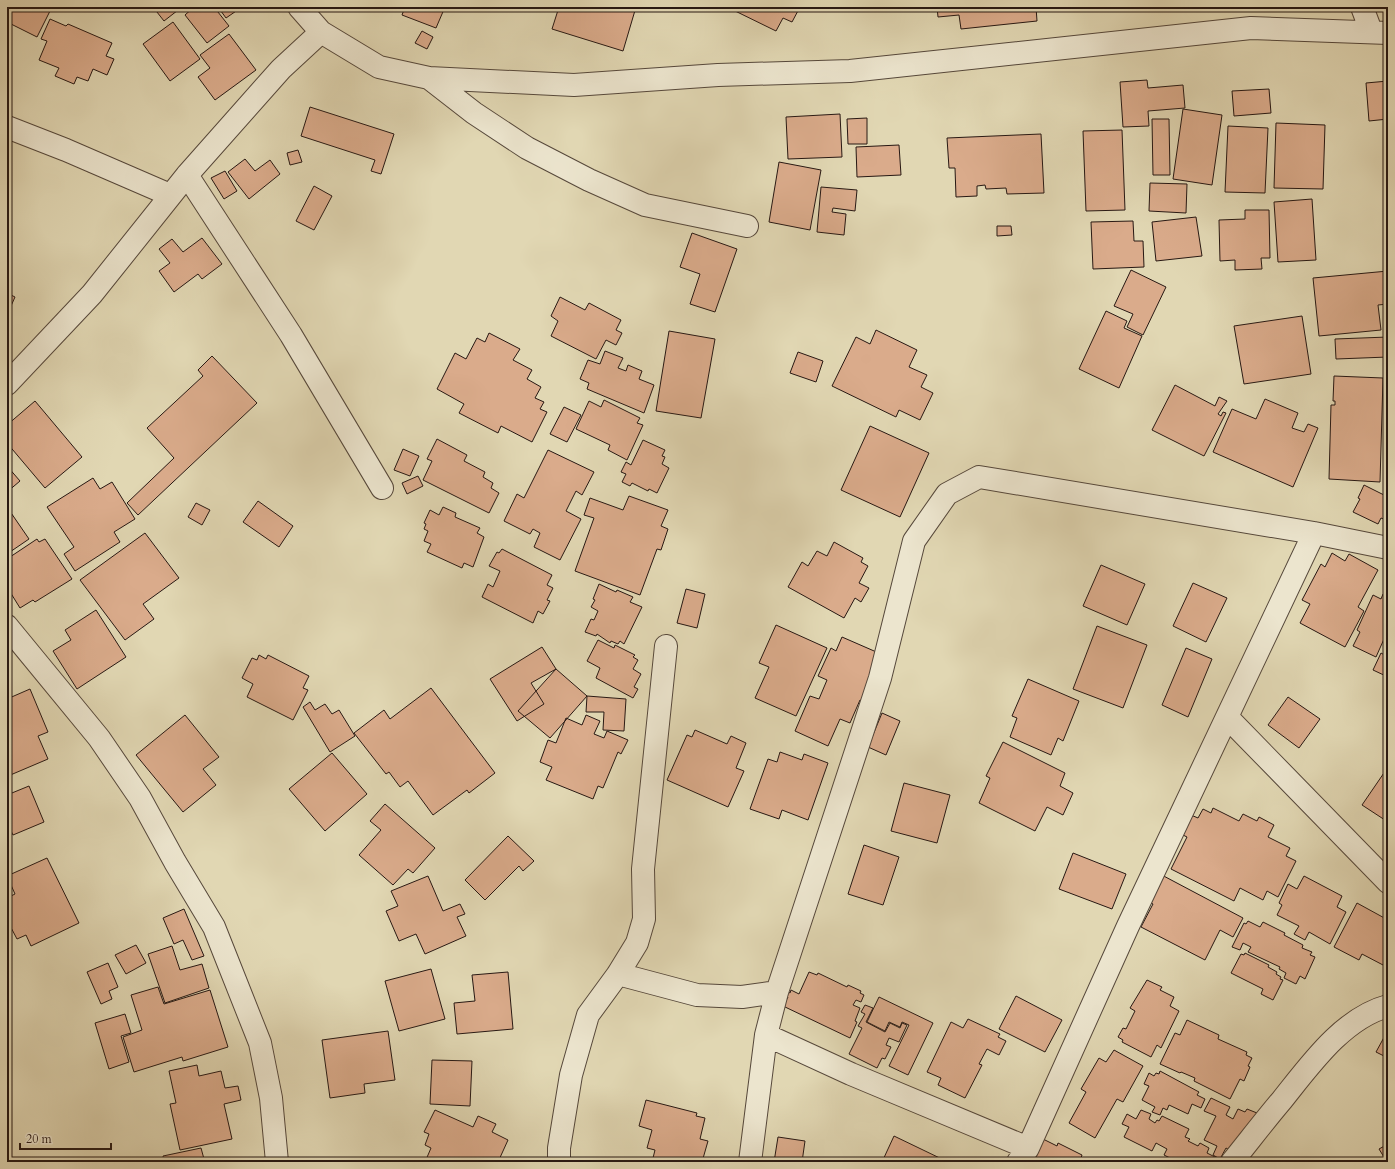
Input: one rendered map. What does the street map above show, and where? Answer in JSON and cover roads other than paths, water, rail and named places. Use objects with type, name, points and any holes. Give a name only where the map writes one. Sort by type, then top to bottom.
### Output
[{"type":"street","points":[[299,7],[321,32],[379,67],[429,78],[574,85],[718,74],[850,71],[1251,28],[1379,32]]},
{"type":"street","points":[[1362,7],[1379,32]]},
{"type":"street","points":[[7,384],[92,294],[170,195],[281,69],[321,32]]},
{"type":"street","points":[[429,78],[474,113],[526,148],[589,180],[645,205],[747,226]]},
{"type":"street","points":[[7,127],[66,150],[170,195]]},
{"type":"street","points":[[187,175],[292,335],[382,488]]},
{"type":"street","points":[[750,1162],[766,1035],[778,992],[880,678],[914,541],[947,494],[979,477],[1314,533],[1388,548]]},
{"type":"street","points":[[766,1035],[1023,1155],[1128,926],[1314,533]]},
{"type":"street","points":[[7,626],[107,750],[140,798],[175,862],[214,928],[260,1043],[271,1098],[277,1162]]},
{"type":"street","points":[[559,1162],[559,1148],[571,1075],[588,1015],[618,974],[637,943],[644,919],[643,870],[666,646]]},
{"type":"street","points":[[1227,717],[1388,882]]},
{"type":"street","points":[[618,974],[697,995],[742,997],[778,992]]},
{"type":"street","points":[[1232,1162],[1313,1060],[1345,1028],[1380,1008],[1388,1006]]}]
